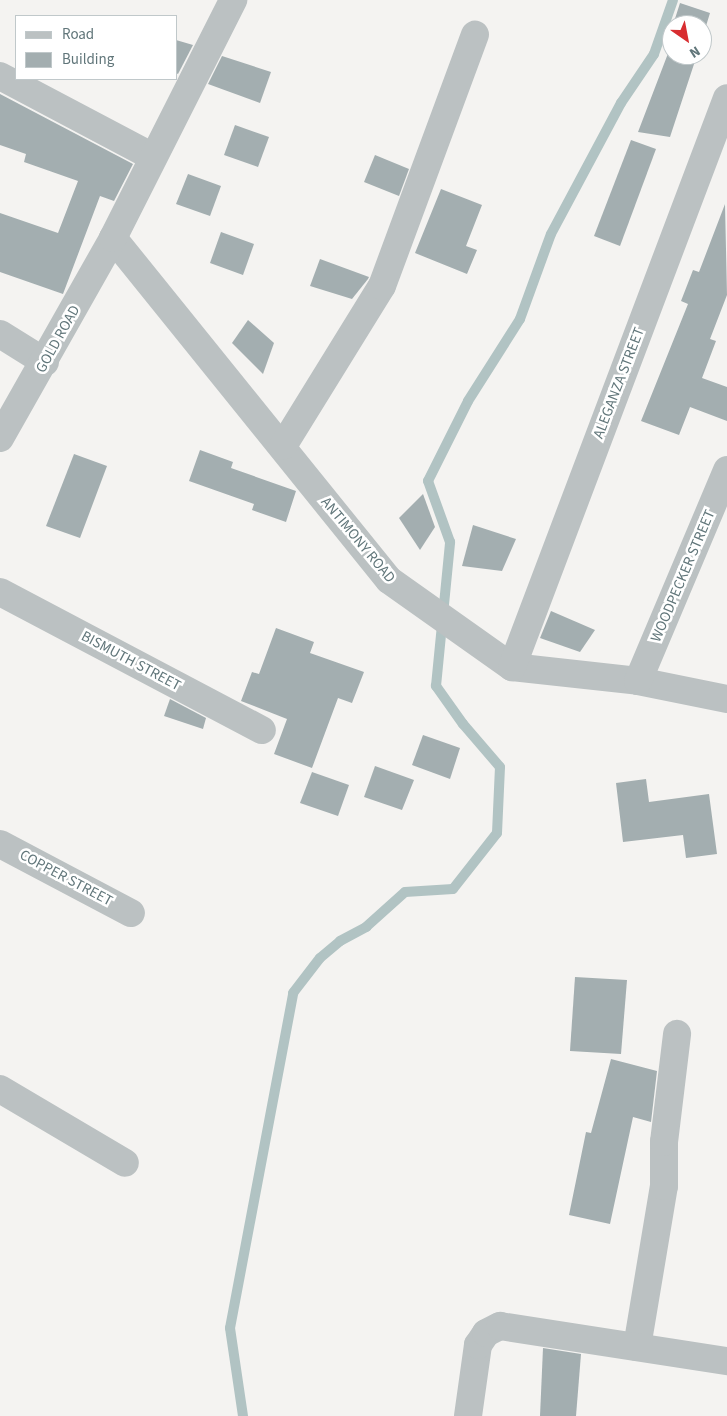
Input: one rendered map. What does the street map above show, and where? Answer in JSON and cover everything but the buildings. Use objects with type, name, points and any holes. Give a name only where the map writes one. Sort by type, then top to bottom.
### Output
[{"type":"street","points":[[0,76],[153,157],[233,0]]},
{"type":"street","points":[[283,446],[382,286],[475,35]]},
{"type":"street","name":"ALEGANZA STREET","points":[[512,667],[727,98]]},
{"type":"street","name":"GOLD ROAD","points":[[0,438],[45,362],[113,238],[153,157]]},
{"type":"street","name":"ANTIMONY ROAD","points":[[113,238],[283,446],[389,580],[512,667],[638,681],[727,699]]},
{"type":"street","points":[[0,334],[45,362]]},
{"type":"street","name":"WOODPECKER STREET","points":[[638,681],[727,470]]},
{"type":"street","name":"BISMUTH STREET","points":[[0,592],[262,730]]},
{"type":"street","name":"COPPER STREET","points":[[0,844],[131,913]]},
{"type":"street","points":[[636,1347],[664,1186],[664,1142],[677,1034]]},
{"type":"street","points":[[0,1089],[125,1163]]},
{"type":"street","points":[[468,1416],[478,1345],[486,1333],[500,1326],[727,1361]]},
{"type":"waterway","points":[[243,1416],[230,1328],[293,993],[320,958],[340,941],[366,927],[405,892],[453,889],[497,833],[500,767],[463,724],[436,686],[450,542],[428,481],[468,401],[520,319],[551,234],[621,103],[654,54],[673,0]]}]
